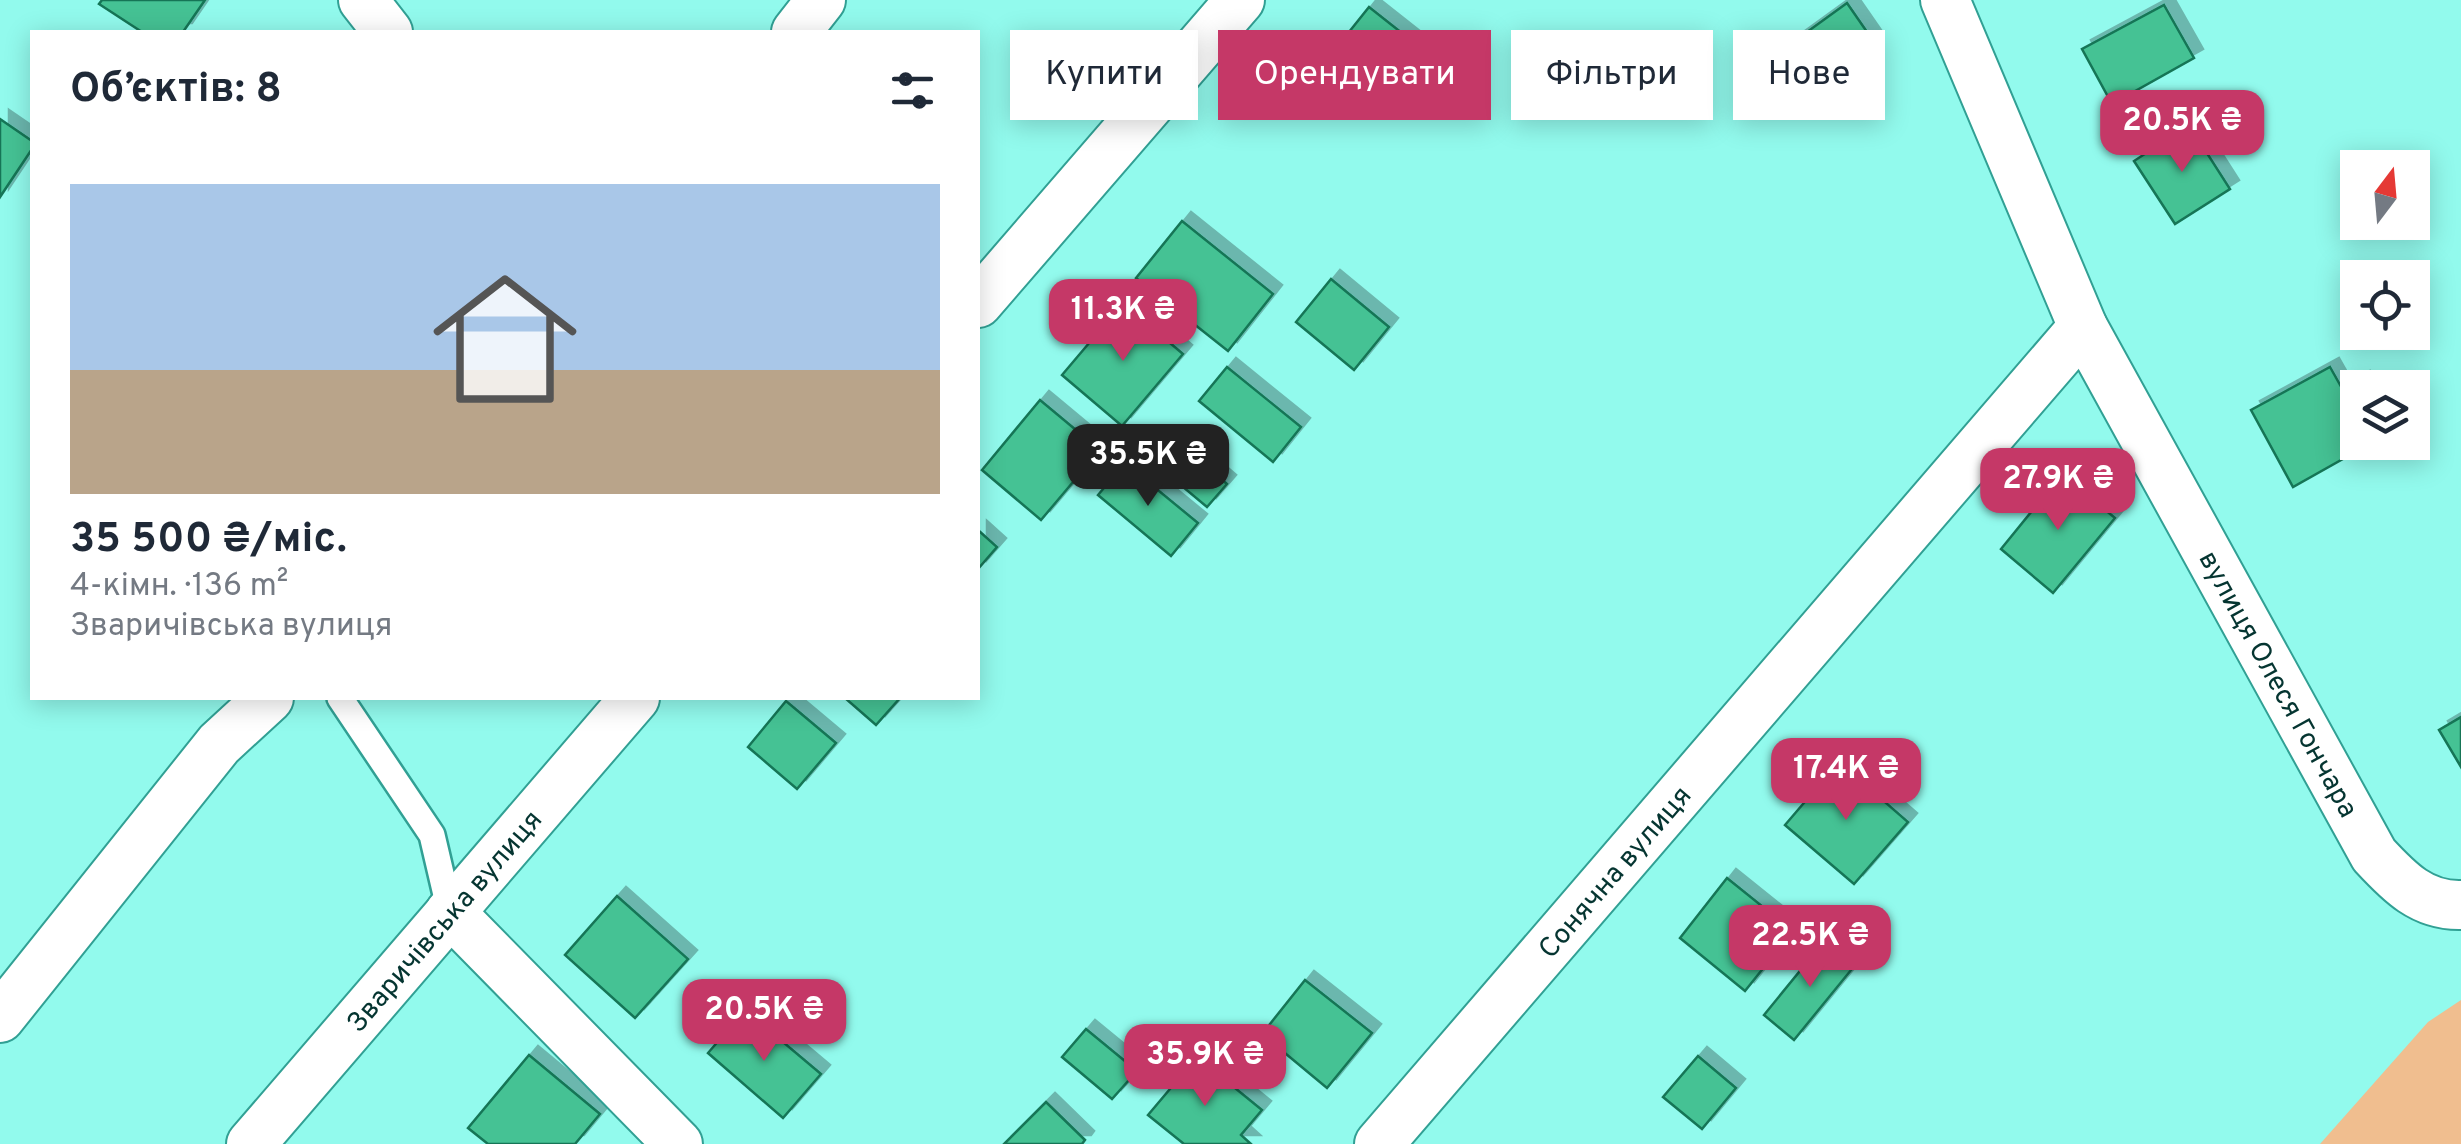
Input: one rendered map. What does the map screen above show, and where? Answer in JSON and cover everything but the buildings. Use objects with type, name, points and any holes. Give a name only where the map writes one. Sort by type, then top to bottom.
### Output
[{"type":"street","points":[[363,0],[386,30]]},
{"type":"street","points":[[798,30],[821,0]]},
{"type":"street","points":[[980,301],[1240,0]]},
{"type":"street","name":"вулиця Олеся Гончара","points":[[1945,0],[2083,326],[2374,855],[2405,889],[2452,905]]},
{"type":"street","name":"Сонячна вулиця","points":[[1379,1144],[2083,326]]},
{"type":"street","points":[[7,992],[219,744],[266,700]]},
{"type":"street","name":"Зваричівська вулиця","points":[[251,1144],[634,700]]},
{"type":"street","points":[[450,912],[678,1144]]},
{"type":"lane","points":[[341,700],[432,835],[450,912]]},
{"type":"shaded area","points":[[2461,1000],[2461,1144],[2320,1144],[2428,1022]]}]
